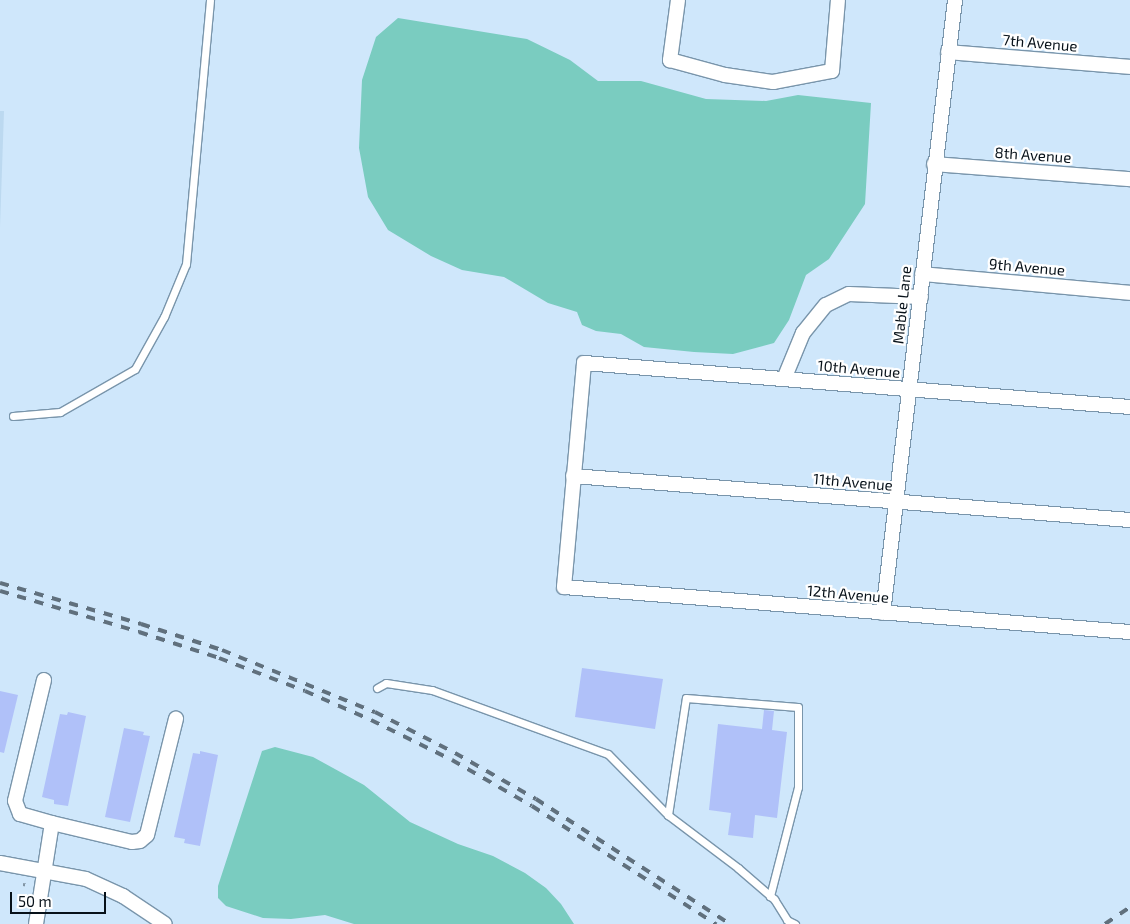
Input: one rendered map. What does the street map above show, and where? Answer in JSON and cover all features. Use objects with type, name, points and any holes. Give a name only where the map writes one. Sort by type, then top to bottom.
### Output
[{"type":"street","points":[[678,0],[670,60],[725,74],[773,82],[832,71],[838,0]]},
{"type":"street","name":"Mable Lane","points":[[883,613],[894,501],[921,297],[934,164],[955,0]]},
{"type":"street","name":"7th Avenue","points":[[948,52],[1130,67]]},
{"type":"street","name":"8th Avenue","points":[[934,164],[1130,179]]},
{"type":"street","name":"9th Avenue","points":[[922,274],[1130,293]]},
{"type":"street","points":[[784,379],[803,333],[826,305],[849,294],[921,297]]},
{"type":"street","name":"10th Avenue","points":[[573,476],[584,362],[1130,407]]},
{"type":"street","name":"11th Avenue","points":[[573,476],[1130,520]]},
{"type":"street","name":"12th Avenue","points":[[573,476],[564,587],[1130,632]]},
{"type":"street","points":[[44,680],[15,801],[16,809],[25,817],[132,842],[140,841],[147,835],[176,719]]},
{"type":"street","points":[[36,924],[52,823]]},
{"type":"street","points":[[0,863],[86,879],[123,896],[165,924]]},
{"type":"lane","points":[[13,416],[60,412],[135,369],[164,317],[186,264],[210,0]]},
{"type":"lane","points":[[376,688],[386,684],[432,690],[608,754],[668,815],[738,868],[770,896],[787,920],[795,924]]},
{"type":"lane","points":[[668,815],[686,698],[798,707],[798,787],[770,896]]},
{"type":"shaded area","points":[[398,18],[527,39],[570,60],[598,81],[641,81],[706,99],[766,101],[798,95],[871,103],[865,204],[829,259],[806,275],[789,320],[774,343],[733,354],[694,352],[644,347],[621,334],[596,331],[582,325],[577,312],[548,303],[504,277],[462,270],[431,256],[388,230],[368,197],[359,148],[362,80],[376,37]]},
{"type":"shaded area","points":[[0,111],[4,111],[0,227]]},
{"type":"shaded area","points":[[275,747],[313,757],[364,785],[410,822],[458,844],[493,856],[525,873],[546,888],[561,904],[574,924],[354,924],[325,915],[291,919],[263,918],[226,906],[218,898],[218,886],[262,751]]},
{"type":"building","points":[[582,668],[663,679],[655,729],[575,717]]},
{"type":"building","points":[[0,691],[18,695],[4,753],[0,752]]},
{"type":"building","points":[[764,710],[774,711],[772,730],[787,732],[777,818],[755,815],[753,838],[728,835],[731,813],[709,810],[718,724],[762,729]]},
{"type":"building","points":[[68,712],[86,716],[68,806],[54,804],[54,800],[42,797],[60,714],[67,715]]},
{"type":"building","points":[[124,728],[144,732],[143,735],[150,736],[130,822],[105,817]]},
{"type":"building","points":[[200,751],[218,755],[200,846],[184,843],[185,839],[174,837],[193,753],[200,754]]},
{"type":"railway","points":[[0,583],[222,650],[375,712],[455,753],[536,799],[730,924]]},
{"type":"railway","points":[[0,591],[219,658],[305,691],[371,720],[452,760],[532,806],[716,924]]},
{"type":"railway","points":[[1105,924],[1130,907]]}]
